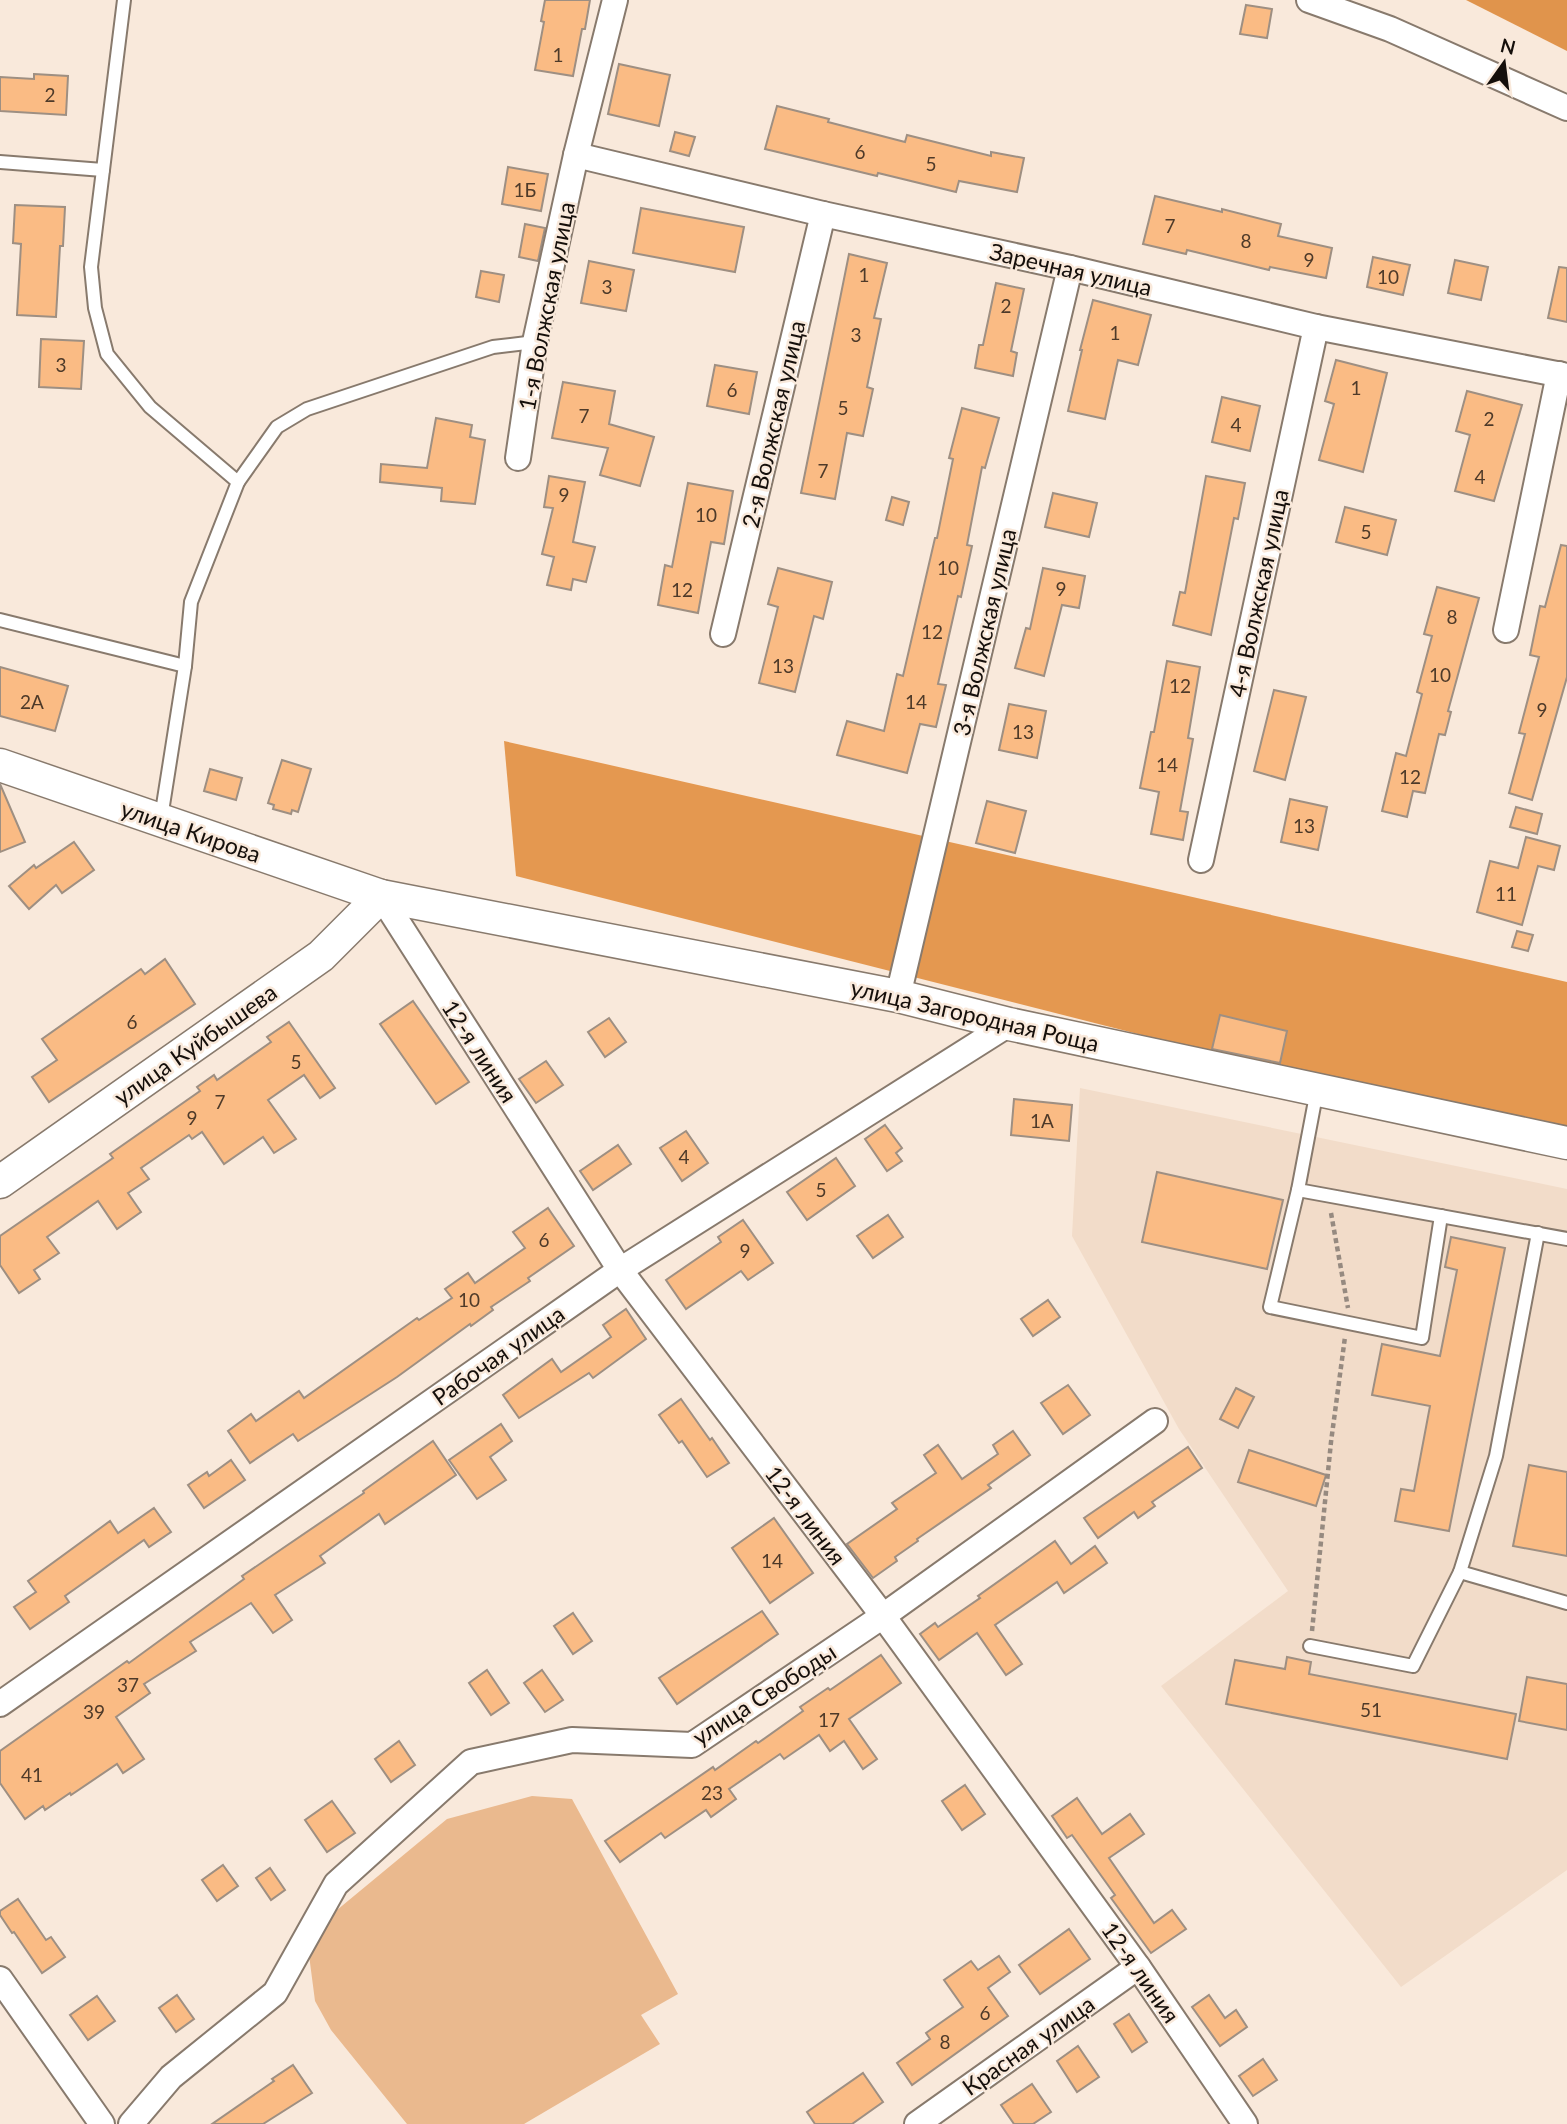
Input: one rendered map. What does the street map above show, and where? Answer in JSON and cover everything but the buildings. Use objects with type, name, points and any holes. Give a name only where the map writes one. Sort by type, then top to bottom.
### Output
[{"type":"street","name":"1-я Волжская улица","points":[[518,458],[534,342],[576,155],[615,0]]},
{"type":"street","points":[[1309,0],[1390,29],[1567,108]]},
{"type":"street","name":"Заречная улица","points":[[576,155],[1316,327],[1563,375]]},
{"type":"street","name":"2-я Волжская улица","points":[[723,634],[823,214]]},
{"type":"street","name":"3-я Волжская улица","points":[[898,996],[1070,268]]},
{"type":"street","name":"4-я Волжская улица","points":[[1201,860],[1316,327]]},
{"type":"street","points":[[1506,630],[1563,375]]},
{"type":"street","name":"улица Кирова","points":[[0,765],[381,896]]},
{"type":"street","name":"улица Загородная Роща","points":[[381,896],[898,996],[1009,1024],[1567,1143]]},
{"type":"street","name":"улица Куйбышева","points":[[0,1182],[321,956],[381,896]]},
{"type":"street","name":"12-я линия","points":[[381,896],[620,1269],[883,1616],[1138,1966],[1245,2124]]},
{"type":"street","name":"Рабочая улица","points":[[0,1704],[620,1269],[1009,1024]]},
{"type":"street","name":"улица Свободы","points":[[131,2124],[171,2077],[275,1993],[336,1884],[471,1762],[572,1740],[692,1745],[883,1616],[1155,1421]]},
{"type":"street","name":"Красная улица","points":[[917,2124],[1138,1966]]},
{"type":"street","points":[[0,1979],[102,2124]]},
{"type":"lane","points":[[124,0],[91,267],[94,308],[107,354],[150,407],[238,482]]},
{"type":"lane","points":[[0,162],[103,170]]},
{"type":"lane","points":[[160,820],[185,666],[191,602],[238,482],[277,427],[307,409],[493,346],[534,342]]},
{"type":"lane","points":[[0,620],[185,666]]},
{"type":"lane","points":[[1317,1090],[1298,1189],[1270,1307],[1422,1338],[1441,1216]]},
{"type":"lane","points":[[1298,1189],[1567,1239]]},
{"type":"lane","points":[[1310,1646],[1413,1666],[1460,1572],[1496,1456],[1538,1233]]},
{"type":"lane","points":[[1460,1572],[1567,1603]]},
{"type":"path","points":[[1310,1646],[1349,1312],[1328,1195]]},
{"type":"shaded area","points":[[1466,0],[1567,0],[1567,51]]},
{"type":"shaded area","points":[[504,741],[1567,982],[1567,1134],[1563,1142],[516,876]]},
{"type":"shaded area","points":[[1080,1088],[1567,1189],[1567,1870],[1401,1987],[1161,1686],[1288,1591],[1179,1429],[1072,1236]]},
{"type":"shaded area","points":[[532,1796],[572,1799],[678,1994],[641,2015],[660,2044],[524,2124],[407,2124],[331,2030],[315,2001],[309,1955],[337,1910],[447,1819]]}]
